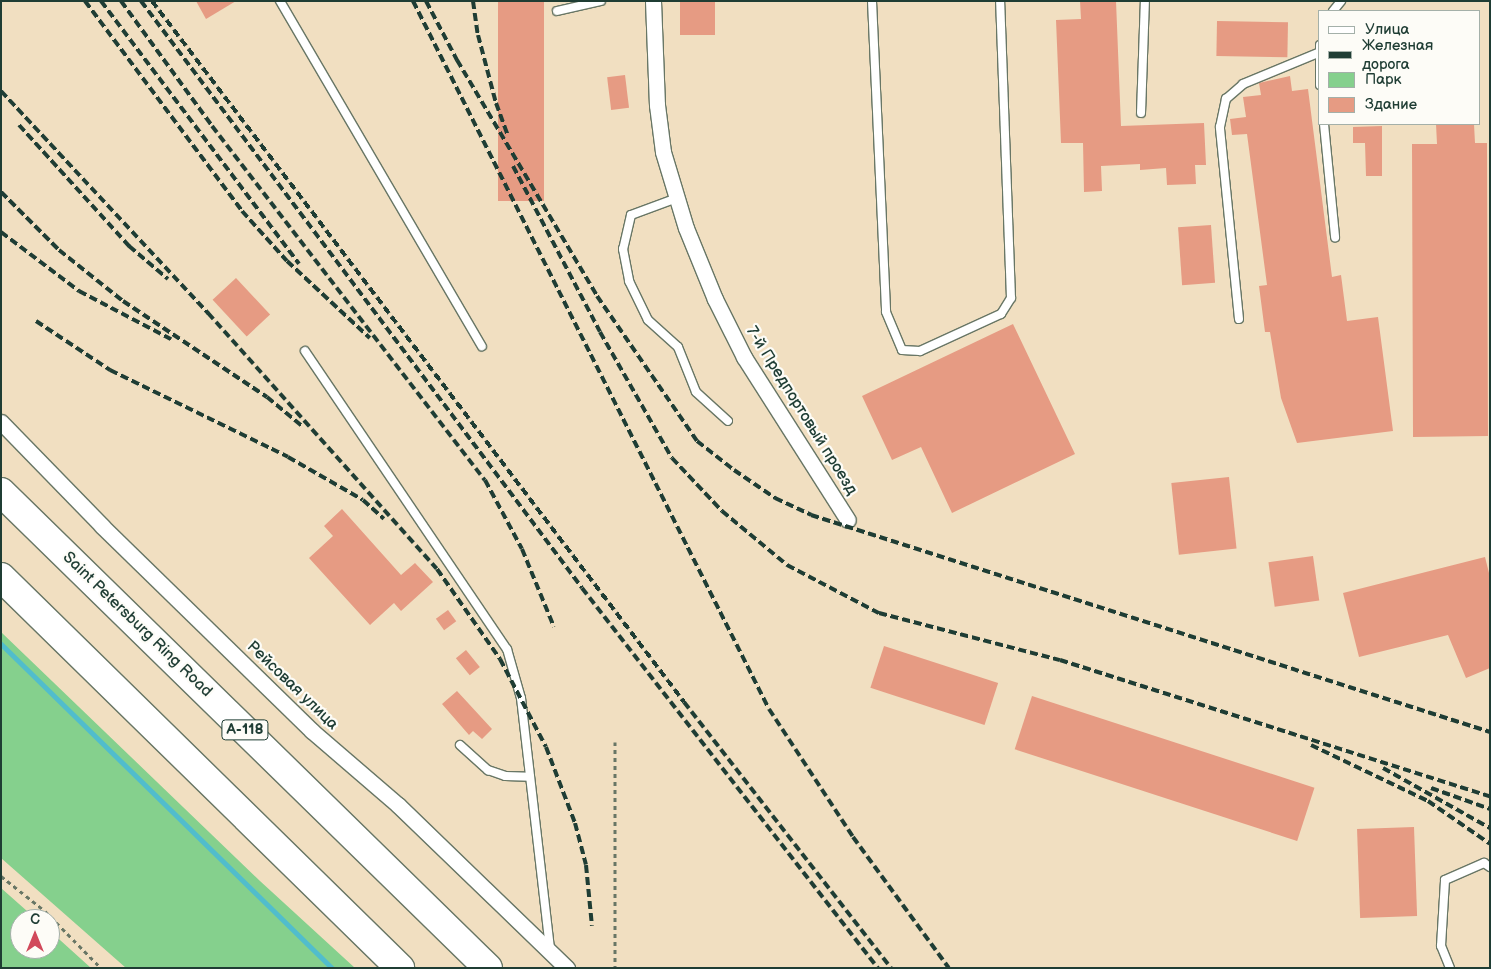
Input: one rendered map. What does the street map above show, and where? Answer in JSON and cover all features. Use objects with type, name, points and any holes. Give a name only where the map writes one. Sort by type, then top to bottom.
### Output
[{"type":"highway","name":"Saint Petersburg Ring Road","points":[[1,492],[488,968]]},
{"type":"highway","points":[[1,577],[400,968]]},
{"type":"street","name":"7-й Предпортовый проезд","points":[[653,1],[657,106],[662,152],[677,198],[715,299],[744,357],[848,520]]},
{"type":"street","name":"Рейсовая улица","points":[[1,422],[102,526],[305,725],[398,805],[568,968]]},
{"type":"lane","points":[[280,1],[482,346]]},
{"type":"lane","points":[[557,11],[601,1]]},
{"type":"lane","points":[[872,1],[886,312],[902,350],[920,350],[1001,314],[1011,298],[1000,1]]},
{"type":"lane","points":[[1141,113],[1145,1]]},
{"type":"lane","points":[[1239,319],[1220,127],[1226,99],[1243,84],[1318,49]]},
{"type":"lane","points":[[1324,125],[1335,237]]},
{"type":"lane","points":[[677,198],[631,216],[623,249],[630,281],[648,320],[678,348],[696,392],[728,421]]},
{"type":"lane","points":[[305,351],[507,649],[521,698],[550,952]]},
{"type":"lane","points":[[460,745],[488,770],[505,776],[530,776]]},
{"type":"lane","points":[[1450,968],[1441,946],[1445,880],[1484,863],[1490,867]]},
{"type":"path","points":[[615,742],[615,968]]},
{"type":"path","points":[[1,876],[45,911],[101,968]]},
{"type":"green space","points":[[1,632],[260,881],[355,968],[126,968],[1,858]]},
{"type":"green space","points":[[1,888],[25,909],[10,909],[10,959],[60,959],[60,940],[91,968],[1,968]]},
{"type":"building","points":[[196,1],[236,1],[206,19]]},
{"type":"building","points":[[498,1],[544,1],[544,201],[498,201]]},
{"type":"building","points":[[680,1],[715,1],[715,35],[680,35]]},
{"type":"building","points":[[1080,1],[1116,1],[1121,126],[1204,123],[1206,165],[1195,165],[1196,184],[1167,185],[1166,168],[1140,170],[1140,164],[1101,166],[1102,191],[1084,192],[1083,143],[1061,143],[1056,20],[1081,19]]},
{"type":"building","points":[[1217,21],[1288,22],[1287,57],[1216,56]]},
{"type":"building","points":[[625,75],[629,108],[611,110],[607,77]]},
{"type":"building","points":[[1290,76],[1292,91],[1308,89],[1332,277],[1341,275],[1347,321],[1378,317],[1393,431],[1297,443],[1281,398],[1270,332],[1265,332],[1259,286],[1267,285],[1247,134],[1232,135],[1230,119],[1246,117],[1243,97],[1261,95],[1259,83]]},
{"type":"building","points":[[1436,125],[1474,125],[1475,143],[1487,143],[1488,436],[1413,437],[1412,144],[1437,144]]},
{"type":"building","points":[[1382,126],[1382,176],[1366,176],[1365,143],[1353,143],[1353,127]]},
{"type":"building","points":[[1211,225],[1215,283],[1182,285],[1178,227]]},
{"type":"building","points":[[236,278],[270,315],[247,336],[213,300]]},
{"type":"building","points":[[1013,324],[1075,454],[952,513],[921,447],[892,460],[862,396]]},
{"type":"building","points":[[1229,477],[1237,549],[1179,555],[1171,483]]},
{"type":"building","points":[[342,509],[401,575],[415,563],[433,582],[401,611],[394,603],[370,625],[309,558],[333,536],[324,526]]},
{"type":"building","points":[[1313,556],[1319,601],[1275,607],[1268,562]]},
{"type":"building","points":[[1485,557],[1490,577],[1490,668],[1466,678],[1448,635],[1359,657],[1343,593]]},
{"type":"building","points":[[448,610],[456,621],[444,630],[436,619]]},
{"type":"building","points":[[884,646],[998,683],[985,725],[870,688]]},
{"type":"building","points":[[466,650],[480,667],[470,675],[456,658]]},
{"type":"building","points":[[457,691],[492,729],[482,739],[473,731],[469,735],[442,704]]},
{"type":"building","points":[[1032,696],[1314,788],[1297,841],[1015,749]]},
{"type":"building","points":[[1414,827],[1417,916],[1360,918],[1357,829]]},
{"type":"waterway","points":[[1,644],[332,968]]},
{"type":"railway","points":[[85,1],[242,211],[287,261],[370,338]]},
{"type":"railway","points":[[101,1],[299,264]]},
{"type":"railway","points":[[121,1],[212,126],[485,480],[522,549],[554,627]]},
{"type":"railway","points":[[141,1],[582,588],[878,968]]},
{"type":"railway","points":[[152,1],[684,702],[891,968]]},
{"type":"railway","points":[[413,1],[769,709],[853,837],[949,968]]},
{"type":"railway","points":[[426,1],[457,60],[597,296],[697,441],[734,470],[775,498],[811,515],[1490,732]]},
{"type":"railway","points":[[473,1],[478,35],[496,103],[508,136]]},
{"type":"railway","points":[[1,91],[208,313],[437,569],[500,659],[546,747],[575,823],[586,865],[592,926]]},
{"type":"railway","points":[[19,125],[129,246],[168,279]]},
{"type":"railway","points":[[513,166],[600,332],[672,458],[722,511],[787,565],[879,613],[1060,660],[1490,796]]},
{"type":"railway","points":[[1,192],[59,250],[123,301],[267,397],[302,426]]},
{"type":"railway","points":[[1,232],[79,291],[171,339]]},
{"type":"railway","points":[[36,321],[110,370],[288,457],[363,500],[384,519]]},
{"type":"railway","points":[[1311,745],[1428,801],[1490,844]]},
{"type":"railway","points":[[1383,768],[1490,828]]},
{"type":"railway","points":[[1431,788],[1490,809]]}]
